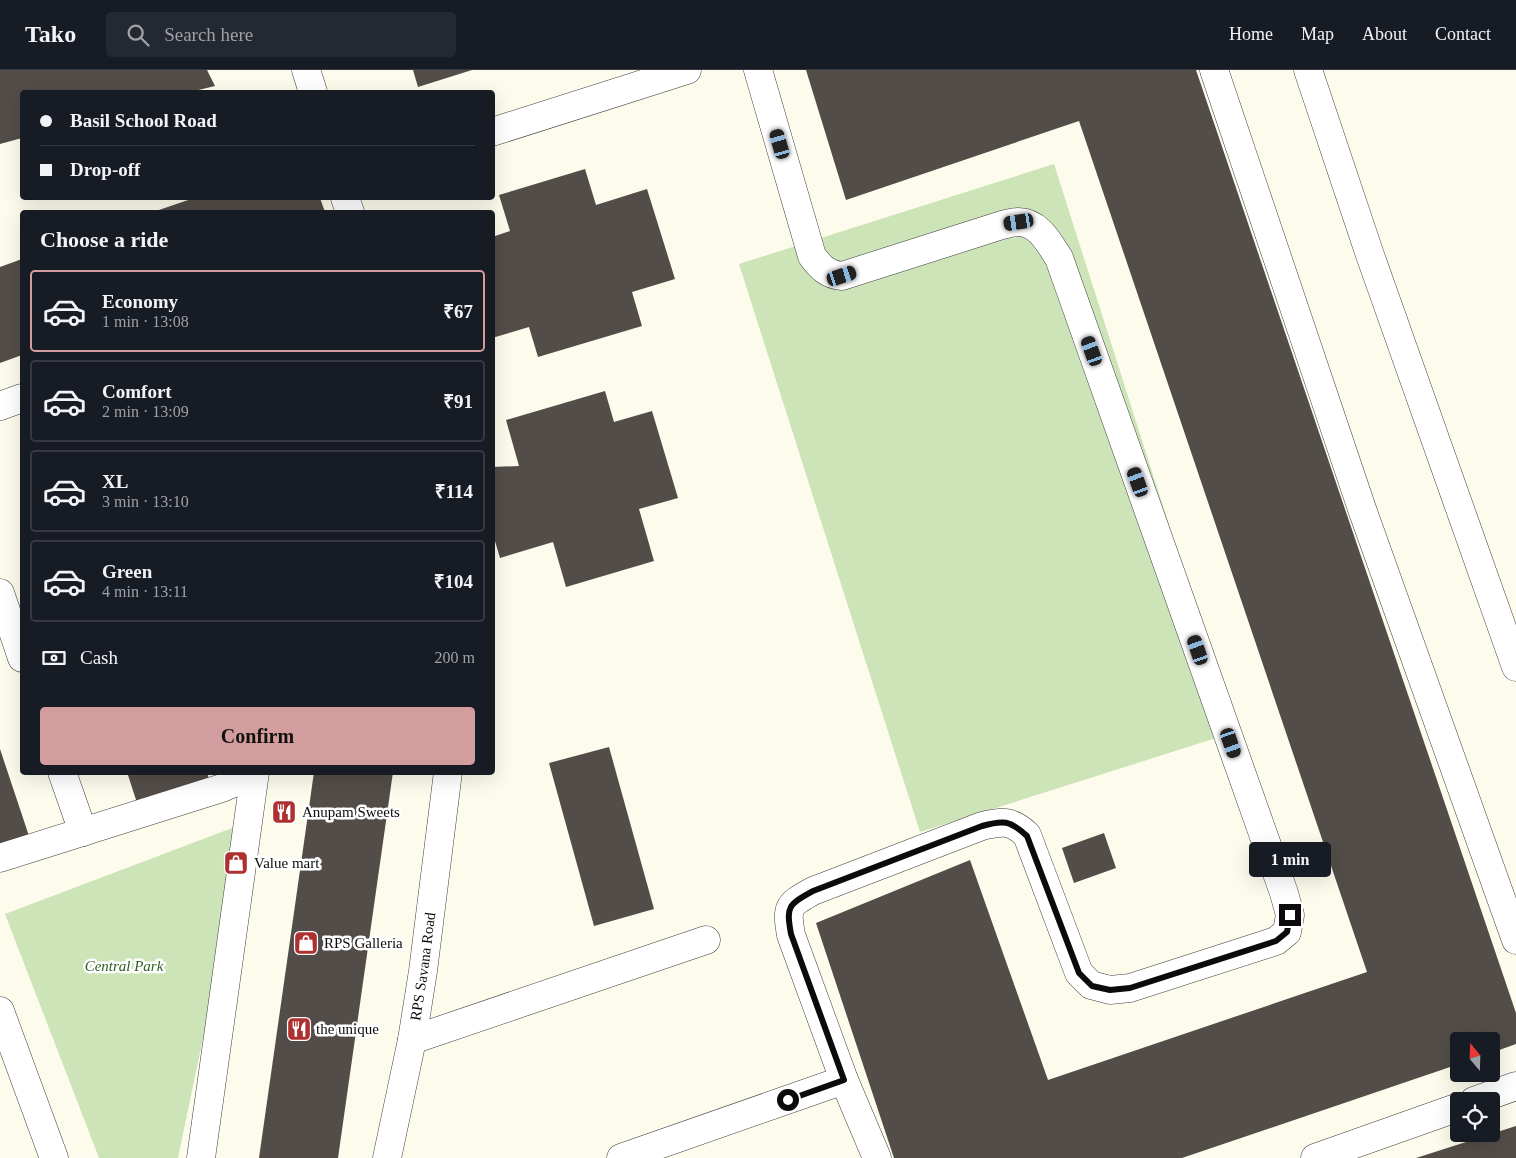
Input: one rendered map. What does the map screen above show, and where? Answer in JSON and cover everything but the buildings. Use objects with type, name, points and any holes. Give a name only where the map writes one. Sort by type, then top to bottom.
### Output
[{"type":"street","points":[[306,70],[312,90]]},
{"type":"street","points":[[495,131],[687,70]]},
{"type":"street","points":[[758,70],[812,256],[820,267],[832,275],[842,276],[1002,225],[1019,222],[1032,225],[1045,236],[1059,258],[1290,915],[1287,932],[1276,941],[1254,949],[1130,988],[1110,990],[1092,986],[1079,973],[1027,836],[1019,828],[1011,824],[999,822],[982,826],[813,891],[794,901],[788,915],[791,934],[844,1080],[877,1158]]},
{"type":"street","points":[[1214,70],[1362,509],[1516,940]]},
{"type":"street","points":[[1308,70],[1374,265],[1516,667]]},
{"type":"street","points":[[0,406],[20,399]]},
{"type":"street","points":[[0,593],[20,652]]},
{"type":"street","points":[[63,775],[83,832]]},
{"type":"street","points":[[0,858],[222,788],[249,775]]},
{"type":"street","points":[[201,1158],[254,775]]},
{"type":"street","name":"RPS Savana Road","points":[[387,1158],[412,1040],[423,971],[448,775]]},
{"type":"street","points":[[412,1040],[706,940]]},
{"type":"street","points":[[0,1011],[54,1158]]},
{"type":"street","points":[[621,1158],[844,1080]]},
{"type":"street","points":[[1499,1092],[1516,1086]]},
{"type":"street","points":[[1315,1158],[1450,1110]]},
{"type":"green space","points":[[1054,164],[1235,732],[920,832],[739,264]]},
{"type":"green space","name":"Central Park","points":[[248,822],[178,1158],[99,1158],[5,914]]},
{"type":"place","name":"Anupam Sweets","points":[[284,812]]},
{"type":"place","name":"Value mart","points":[[236,863]]},
{"type":"place","name":"RPS Galleria","points":[[306,943]]},
{"type":"place","name":"the unique","points":[[299,1029]]},
{"type":"route","points":[[788,1100],[844,1080],[791,934],[788,915],[794,901],[813,891],[982,826],[999,822],[1011,824],[1019,828],[1027,836],[1079,973],[1092,986],[1110,990],[1130,988],[1254,949],[1276,941],[1287,932],[1290,915]]}]
